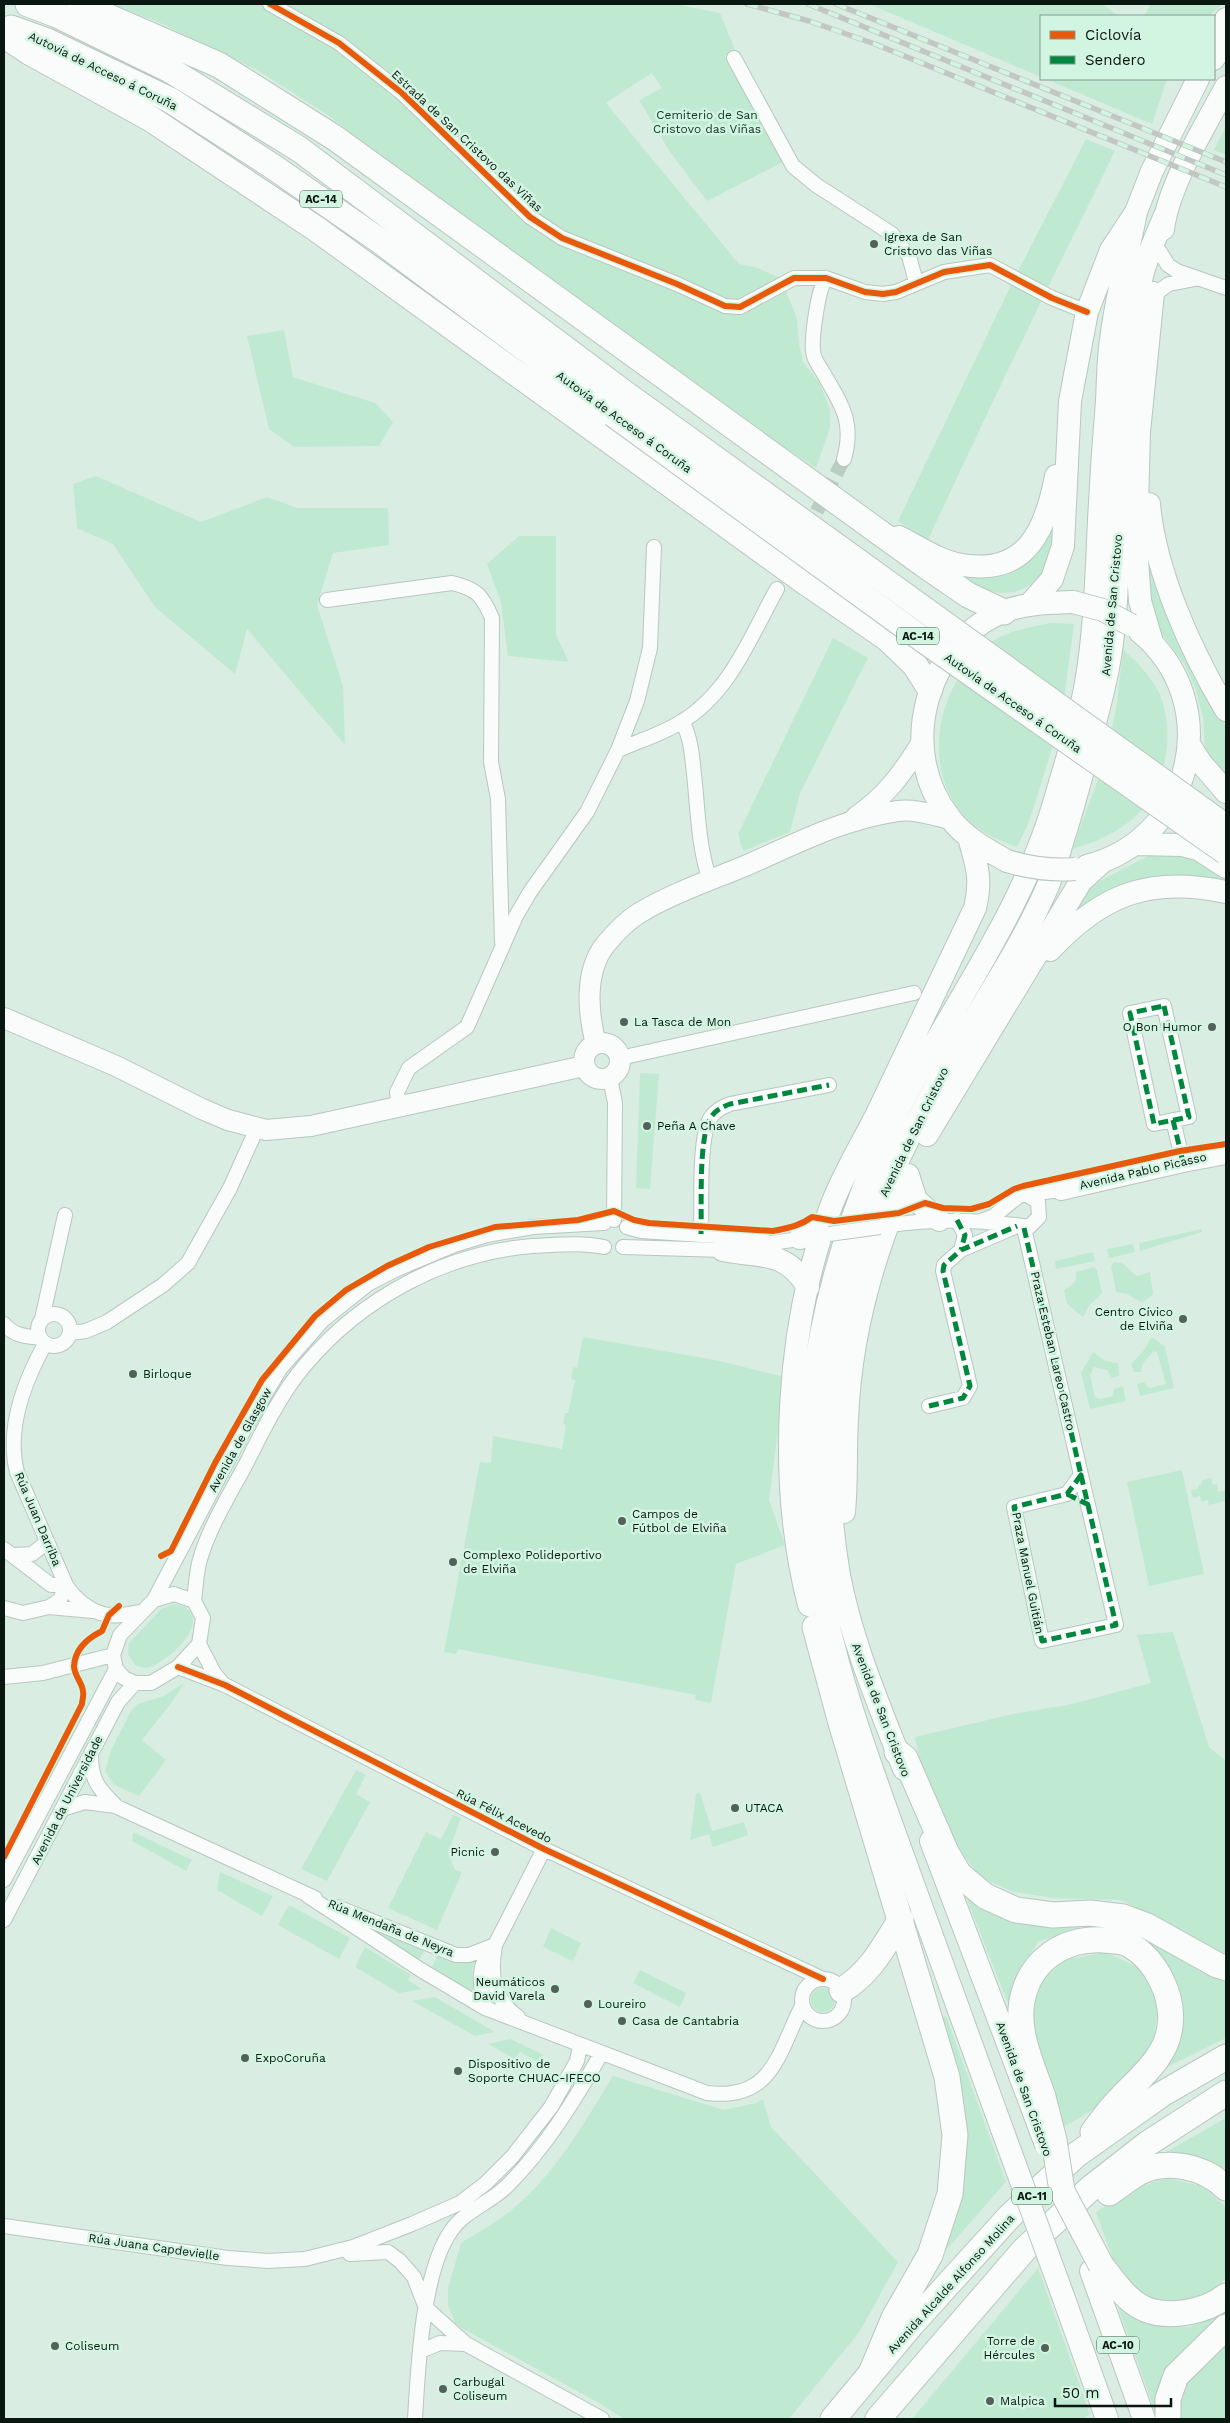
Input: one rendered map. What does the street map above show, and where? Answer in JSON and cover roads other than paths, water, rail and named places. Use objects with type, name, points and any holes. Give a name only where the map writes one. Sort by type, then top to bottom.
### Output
[{"type":"highway","name":"Autovía de Acceso á Coruña","points":[[28,4],[57,14],[170,70],[299,149],[620,404],[922,639],[1226,852]]},
{"type":"highway","points":[[82,6],[218,65],[336,138],[968,595],[1004,612]]},
{"type":"highway","name":"Autovía de Acceso á Coruña","points":[[4,25],[47,41],[170,100],[272,166],[620,404],[1226,828]]},
{"type":"highway","points":[[4,35],[28,52],[151,119],[315,228],[815,589],[888,639],[915,665],[930,689]]},
{"type":"highway","points":[[815,1627],[841,1724],[947,2077],[955,2135],[950,2194],[930,2255],[894,2318],[871,2373]]},
{"type":"highway","points":[[840,1670],[837,1690],[841,1724]]},
{"type":"highway","points":[[897,1752],[905,1758],[946,1852],[959,1874],[985,1896],[1016,1910],[1053,1915],[1090,1912],[1123,1917],[1147,1926],[1209,1962],[1226,1968]]},
{"type":"highway","points":[[832,1984],[853,1984],[873,1963],[901,1919]]},
{"type":"highway","points":[[1076,2155],[1116,2103],[1145,2074],[1162,2050],[1170,2026],[1168,1999],[1161,1977],[1146,1958],[1129,1944],[1084,1939],[1058,1948],[1041,1961],[1030,1979],[1022,2002],[1023,2038],[1036,2099],[1054,2140],[1062,2191],[1096,2268],[1121,2291],[1144,2308],[1168,2314],[1195,2311],[1226,2296]]},
{"type":"highway","name":"Avenida Alcalde Alfonso Molina","points":[[833,2419],[912,2324],[1010,2216],[1076,2155],[1162,2094],[1226,2058]]},
{"type":"highway","name":"AC-11","points":[[878,2419],[1024,2250],[1092,2187],[1147,2144],[1226,2093]]},
{"type":"highway","points":[[899,2393],[1094,2203],[1140,2172],[1164,2166],[1191,2167],[1209,2174],[1226,2188]]},
{"type":"highway","points":[[1168,2419],[1168,2399],[1176,2376],[1226,2327]]},
{"type":"main road","points":[[1215,43],[1226,19]]},
{"type":"main road","points":[[855,513],[942,559],[961,565],[988,566],[1012,559],[1029,547],[1050,506],[1087,312],[1111,250],[1136,212],[1152,171],[1197,82]]},
{"type":"main road","points":[[1152,642],[1140,601],[1136,546],[1139,432],[1152,296],[1165,215],[1197,140],[1226,87]]},
{"type":"main road","name":"Avenida de San Cristovo","points":[[1107,2419],[878,1787],[840,1670],[818,1580],[810,1510],[810,1426],[823,1320],[838,1263],[877,1155],[929,1054],[969,988],[1012,907],[1035,860],[1054,802],[1085,685],[1095,590],[1110,340],[1136,212]]},
{"type":"main road","name":"Avenida de San Cristovo","points":[[1036,2099],[869,1682],[851,1627],[839,1575],[832,1519],[833,1390],[851,1285],[865,1240],[894,1169],[956,1049],[1018,950],[1049,884],[1079,789],[1109,667],[1118,561],[1119,465],[1128,344],[1143,272],[1165,215]]},
{"type":"main road","points":[[1146,358],[1148,486],[1152,533],[1165,578],[1186,631],[1226,710]]},
{"type":"main road","points":[[1030,604],[1052,579],[1062,546],[1070,401]]},
{"type":"main road","points":[[1072,602],[1103,610],[1131,625],[1152,642],[1174,673],[1187,708],[1190,746],[1181,783],[1163,817],[1137,844],[1102,862],[1075,869],[1052,870],[1029,868],[1007,861],[969,838],[950,819],[933,790],[926,770],[922,742],[923,715],[930,689],[947,657],[959,642],[980,625],[1004,612],[1030,604],[1072,602]]},
{"type":"main road","points":[[1190,746],[1201,763],[1226,792]]},
{"type":"main road","points":[[840,1670],[828,1655],[815,1627],[796,1547],[792,1513],[790,1454],[798,1346],[808,1287],[813,1233],[839,1187],[975,908],[980,889],[978,870],[969,838]]},
{"type":"main road","points":[[1137,844],[1198,849],[1226,867]]},
{"type":"main road","points":[[839,1575],[847,1476],[846,1419],[856,1337],[868,1282],[878,1254],[891,1225],[908,1175],[928,1132],[1081,880],[1102,862]]},
{"type":"main road","points":[[1013,990],[1077,922],[1121,897],[1160,886],[1195,886],[1226,892]]},
{"type":"main road","points":[[908,1175],[916,1200],[948,1220]]},
{"type":"main road","points":[[722,1250],[783,1260],[799,1273],[808,1287]]},
{"type":"main road","name":"AC-10","points":[[1096,2268],[1144,2419]]},
{"type":"street","name":"Estrada de San Cristovo das Viñas","points":[[270,4],[339,43],[402,93],[530,217],[562,238],[677,284],[725,306],[740,307],[794,278],[826,278],[865,292],[883,294],[896,292],[916,282],[944,272],[990,265],[1052,298],[1087,312]]},
{"type":"street","points":[[1215,58],[1226,42]]},
{"type":"street","points":[[734,58],[793,166],[816,185],[892,234],[909,256],[916,282]]},
{"type":"street","points":[[1160,252],[1168,265],[1226,288]]},
{"type":"street","points":[[826,278],[820,286],[815,322],[814,355],[838,399],[847,421],[849,440],[844,459]]},
{"type":"street","points":[[1152,296],[1169,284],[1185,279],[1200,279]]},
{"type":"street","points":[[399,1107],[397,1092],[409,1068],[467,1027],[502,946],[530,892],[587,812],[618,750],[637,701],[650,648],[654,546]]},
{"type":"street","points":[[327,600],[452,583],[471,587],[484,600],[492,618],[491,762],[499,808],[502,946]]},
{"type":"street","points":[[618,750],[682,721],[709,702],[726,682],[777,589]]},
{"type":"street","points":[[682,721],[687,730],[691,747],[701,842],[705,867],[710,880]]},
{"type":"street","points":[[845,824],[885,794],[902,774],[922,742]]},
{"type":"street","points":[[596,1044],[589,1017],[590,987],[594,966],[604,947],[620,928],[640,912],[710,880],[845,824],[899,811],[921,812],[950,819]]},
{"type":"street","points":[[620,1058],[914,993]]},
{"type":"street","points":[[1164,1006],[1189,1117],[1173,1120],[1154,1124],[1130,1013],[1164,1006]]},
{"type":"street","points":[[4,1018],[116,1066],[202,1109],[256,1128],[275,1130],[303,1127],[584,1066]]},
{"type":"street","points":[[596,1044],[611,1045],[620,1058],[618,1069],[610,1078],[595,1078],[584,1066],[584,1055],[596,1044]]},
{"type":"street","points":[[610,1078],[615,1103],[609,1221],[598,1235],[604,1247],[613,1250],[623,1247],[722,1250],[813,1233],[948,1220],[982,1220],[1019,1226]]},
{"type":"street","points":[[701,1234],[704,1154],[707,1126],[711,1117],[719,1108],[730,1104],[828,1085]]},
{"type":"street","points":[[1173,1120],[1183,1162]]},
{"type":"street","points":[[70,1333],[86,1331],[107,1322],[164,1285],[188,1263],[230,1188],[256,1128]]},
{"type":"street","name":"Avenida Pablo Picasso","points":[[1026,1194],[1061,1190],[1226,1154]]},
{"type":"street","points":[[929,1406],[963,1398],[970,1386],[944,1271],[948,1260],[961,1250],[1019,1226],[1033,1224],[1051,1195],[1061,1190]]},
{"type":"street","points":[[982,1220],[994,1216],[1015,1197],[1026,1194],[1038,1202],[1040,1212]]},
{"type":"street","points":[[1008,1205],[1008,1216],[1019,1226]]},
{"type":"street","name":"Rúa Juan Darriba","points":[[65,1215],[42,1319],[38,1328],[42,1341],[26,1387],[13,1438],[13,1456],[66,1585],[82,1603],[105,1614]]},
{"type":"street","points":[[948,1220],[965,1235],[961,1250]]},
{"type":"street","points":[[609,1221],[640,1231],[701,1234],[813,1233]]},
{"type":"street","name":"Avenida de Glasgow","points":[[154,1600],[245,1428],[280,1370],[323,1320],[368,1284],[454,1245],[533,1227],[609,1221]]},
{"type":"street","name":"Praza Esteban Lareo Castro","points":[[1019,1226],[1081,1475]]},
{"type":"street","points":[[623,1247],[629,1236],[627,1227]]},
{"type":"street","name":"Avenida de Glasgow","points":[[194,1601],[200,1557],[219,1515],[284,1393],[305,1365],[352,1318],[402,1285],[454,1263],[483,1254],[516,1248],[563,1244],[604,1247]]},
{"type":"street","points":[[4,1324],[10,1332],[17,1335],[42,1341],[53,1347],[62,1344],[70,1333],[69,1325],[61,1316],[53,1314],[42,1319]]},
{"type":"street","points":[[1081,1475],[1067,1494],[1089,1504]]},
{"type":"street","name":"Praza Manuel Guitián","points":[[1067,1494],[1014,1507],[1042,1642],[1116,1625],[1081,1475]]},
{"type":"street","points":[[9,1552],[32,1554],[47,1542]]},
{"type":"street","points":[[4,1608],[23,1613],[49,1607],[60,1600],[66,1585],[51,1585],[9,1552]]},
{"type":"street","points":[[174,1594],[194,1601],[203,1618],[199,1644],[178,1667],[151,1683],[135,1683],[124,1678],[116,1669],[113,1655],[120,1635],[140,1612],[154,1600],[174,1594]]},
{"type":"street","points":[[49,1607],[105,1614],[140,1612]]},
{"type":"street","points":[[105,1614],[120,1635]]},
{"type":"street","name":"Rúa Félix Acevedo","points":[[199,1644],[214,1673],[225,1685]]},
{"type":"street","points":[[4,1677],[43,1673],[113,1655]]},
{"type":"street","name":"Rúa Félix Acevedo","points":[[178,1667],[225,1685],[544,1849],[832,1984]]},
{"type":"street","name":"Avenida da Universidade","points":[[4,1880],[116,1669]]},
{"type":"street","name":"Avenida da Universidade","points":[[4,1920],[118,1702],[135,1683]]},
{"type":"street","name":"Rúa Mendaña de Neyra","points":[[91,1755],[92,1776],[102,1792],[115,1806]]},
{"type":"street","name":"Rúa Mendaña de Neyra","points":[[62,1809],[85,1802],[115,1806],[308,1896],[456,1955],[469,1955],[496,1945]]},
{"type":"street","points":[[485,2008],[480,1974],[485,1958],[496,1945],[544,1849]]},
{"type":"street","name":"Rúa Mendaña de Neyra","points":[[308,1896],[421,1970],[485,2008],[580,2046],[707,2093],[727,2094],[745,2091],[754,2087],[770,2070],[790,2030]]},
{"type":"street","points":[[496,1945],[492,1969],[496,1992],[511,2012],[530,2026]]},
{"type":"street","name":"Rúa Félix Acevedo","points":[[781,1960],[794,1972],[804,1990]]},
{"type":"street","points":[[790,2030],[802,2006],[804,1990],[811,1982],[832,1984],[844,1996],[842,2007],[835,2017],[824,2021],[812,2018],[802,2006]]},
{"type":"street","points":[[790,2030],[812,2018]]},
{"type":"street","name":"Rúa Juana Capdevielle","points":[[304,2259],[353,2247],[412,2224],[460,2203],[473,2193],[512,2157],[550,2107],[577,2061],[580,2046]]},
{"type":"street","points":[[415,2419],[426,2308],[437,2261],[452,2230],[464,2218],[504,2189],[524,2169],[554,2131],[601,2054]]},
{"type":"street","name":"Rúa Juana Capdevielle","points":[[4,2226],[228,2258],[268,2261],[371,2251],[388,2252],[400,2261],[414,2277],[426,2308],[434,2318],[466,2344],[602,2419]]},
{"type":"street","points":[[421,2352],[440,2343],[466,2344]]},
{"type":"tunnel","points":[[807,530],[844,459]]},
{"type":"railway","points":[[747,4],[809,21],[875,44],[1226,187]]},
{"type":"railway","points":[[808,4],[1226,175]]},
{"type":"railway","points":[[836,4],[1226,162]]},
{"type":"place","name":"Igrexa de San Cristovo das Viñas","points":[[874,244]]},
{"type":"place","name":"La Tasca de Mon","points":[[624,1022]]},
{"type":"place","name":"O Bon Humor","points":[[1212,1027]]},
{"type":"place","name":"Peña A Chave","points":[[647,1126]]},
{"type":"place","name":"Centro Cívico de Elviña","points":[[1183,1319]]},
{"type":"place","name":"Birloque","points":[[133,1374]]},
{"type":"place","name":"Campos de Fútbol de Elviña","points":[[622,1521]]},
{"type":"place","name":"Complexo Polideportivo de Elviña","points":[[453,1562]]},
{"type":"place","name":"UTACA","points":[[735,1808]]},
{"type":"place","name":"Picnic","points":[[495,1852]]},
{"type":"place","name":"Neumáticos David Varela","points":[[555,1989]]},
{"type":"place","name":"Loureiro","points":[[588,2004]]},
{"type":"place","name":"Casa de Cantabria","points":[[622,2021]]},
{"type":"place","name":"ExpoCoruña","points":[[245,2058]]},
{"type":"place","name":"Dispositivo de Soporte CHUAC-IFECO","points":[[458,2071]]},
{"type":"place","name":"Coliseum","points":[[55,2346]]},
{"type":"place","name":"Torre de Hércules","points":[[1045,2348]]},
{"type":"place","name":"Carbugal Coliseum","points":[[443,2389]]},
{"type":"place","name":"Malpica","points":[[990,2401]]},
{"type":"park label","name":"Cemiterio de San Cristovo das Viñas","points":[[707,122]]}]
